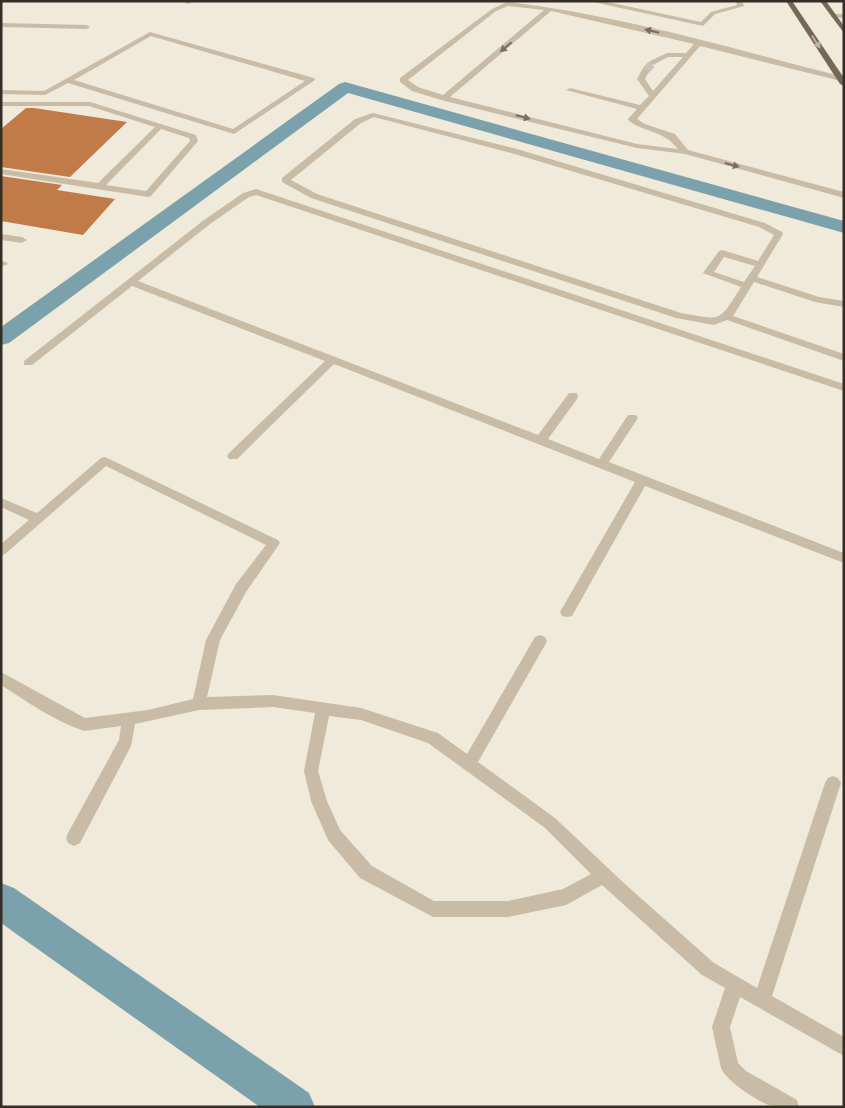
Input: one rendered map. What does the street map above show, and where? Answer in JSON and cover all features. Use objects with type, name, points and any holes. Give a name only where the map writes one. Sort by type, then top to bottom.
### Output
[{"type":"main road","points":[[789,1],[843,81]]},
{"type":"main road","points":[[823,1],[844,31]]},
{"type":"street","points":[[592,1],[703,24],[713,13],[741,6],[739,1]]},
{"type":"street","points":[[843,81],[699,43],[550,9],[507,4],[494,10],[403,80],[415,89],[444,98],[637,146],[685,152],[844,195]]},
{"type":"street","points":[[444,98],[550,9]]},
{"type":"street","points":[[833,16],[844,16]]},
{"type":"street","points":[[1,25],[87,27]]},
{"type":"street","points":[[1,92],[45,93],[67,80],[150,34],[311,80],[234,132],[67,80]]},
{"type":"street","points":[[685,152],[672,136],[642,126],[632,119],[699,43]]},
{"type":"street","points":[[653,63],[667,55],[689,55]]},
{"type":"street","points":[[646,70],[641,79],[652,96]]},
{"type":"street","points":[[570,90],[641,108]]},
{"type":"street","points":[[1,171],[148,194],[194,140],[193,137],[90,104],[2,104]]},
{"type":"street","points":[[373,115],[514,151],[762,225],[779,234],[748,281],[727,317],[714,322],[679,316],[314,196],[285,180],[358,121],[373,115]]},
{"type":"street","points":[[100,186],[160,126]]},
{"type":"street","points":[[28,363],[207,222],[246,195],[256,192],[844,388]]},
{"type":"street","points":[[1,237],[22,240]]},
{"type":"street","points":[[759,264],[722,253],[708,273],[748,281],[818,300],[844,304]]},
{"type":"street","points":[[131,282],[844,558]]},
{"type":"street","points":[[727,317],[844,358]]},
{"type":"street","points":[[232,456],[332,360]]},
{"type":"street","points":[[540,441],[573,396]]},
{"type":"street","points":[[602,464],[632,418]]},
{"type":"street","points":[[1,551],[105,461],[274,544],[241,588],[213,640],[199,704]]},
{"type":"street","points":[[567,612],[642,480]]},
{"type":"street","points":[[1,502],[38,519]]},
{"type":"street","points":[[468,765],[540,641]]},
{"type":"street","points":[[1,678],[59,713],[84,725],[129,719],[199,704],[273,702],[361,714],[432,738],[550,823],[604,875],[708,969],[844,1047]]},
{"type":"street","points":[[323,708],[311,771],[319,801],[334,835],[366,872],[433,909],[508,909],[566,897],[604,875]]},
{"type":"street","points":[[74,838],[126,741],[129,719]]},
{"type":"street","points":[[762,1000],[833,783]]},
{"type":"street","points":[[735,984],[721,1028],[730,1068],[740,1077],[790,1107]]},
{"type":"building","points":[[26,108],[127,122],[70,177],[1,167],[1,129]]},
{"type":"building","points":[[1,176],[62,185],[57,190],[115,199],[83,235],[1,221]]},
{"type":"waterway","points":[[1,338],[345,87],[844,227]]},
{"type":"waterway","points":[[1,901],[295,1107]]},
{"type":"tunnel","points":[[646,70],[653,63]]}]
